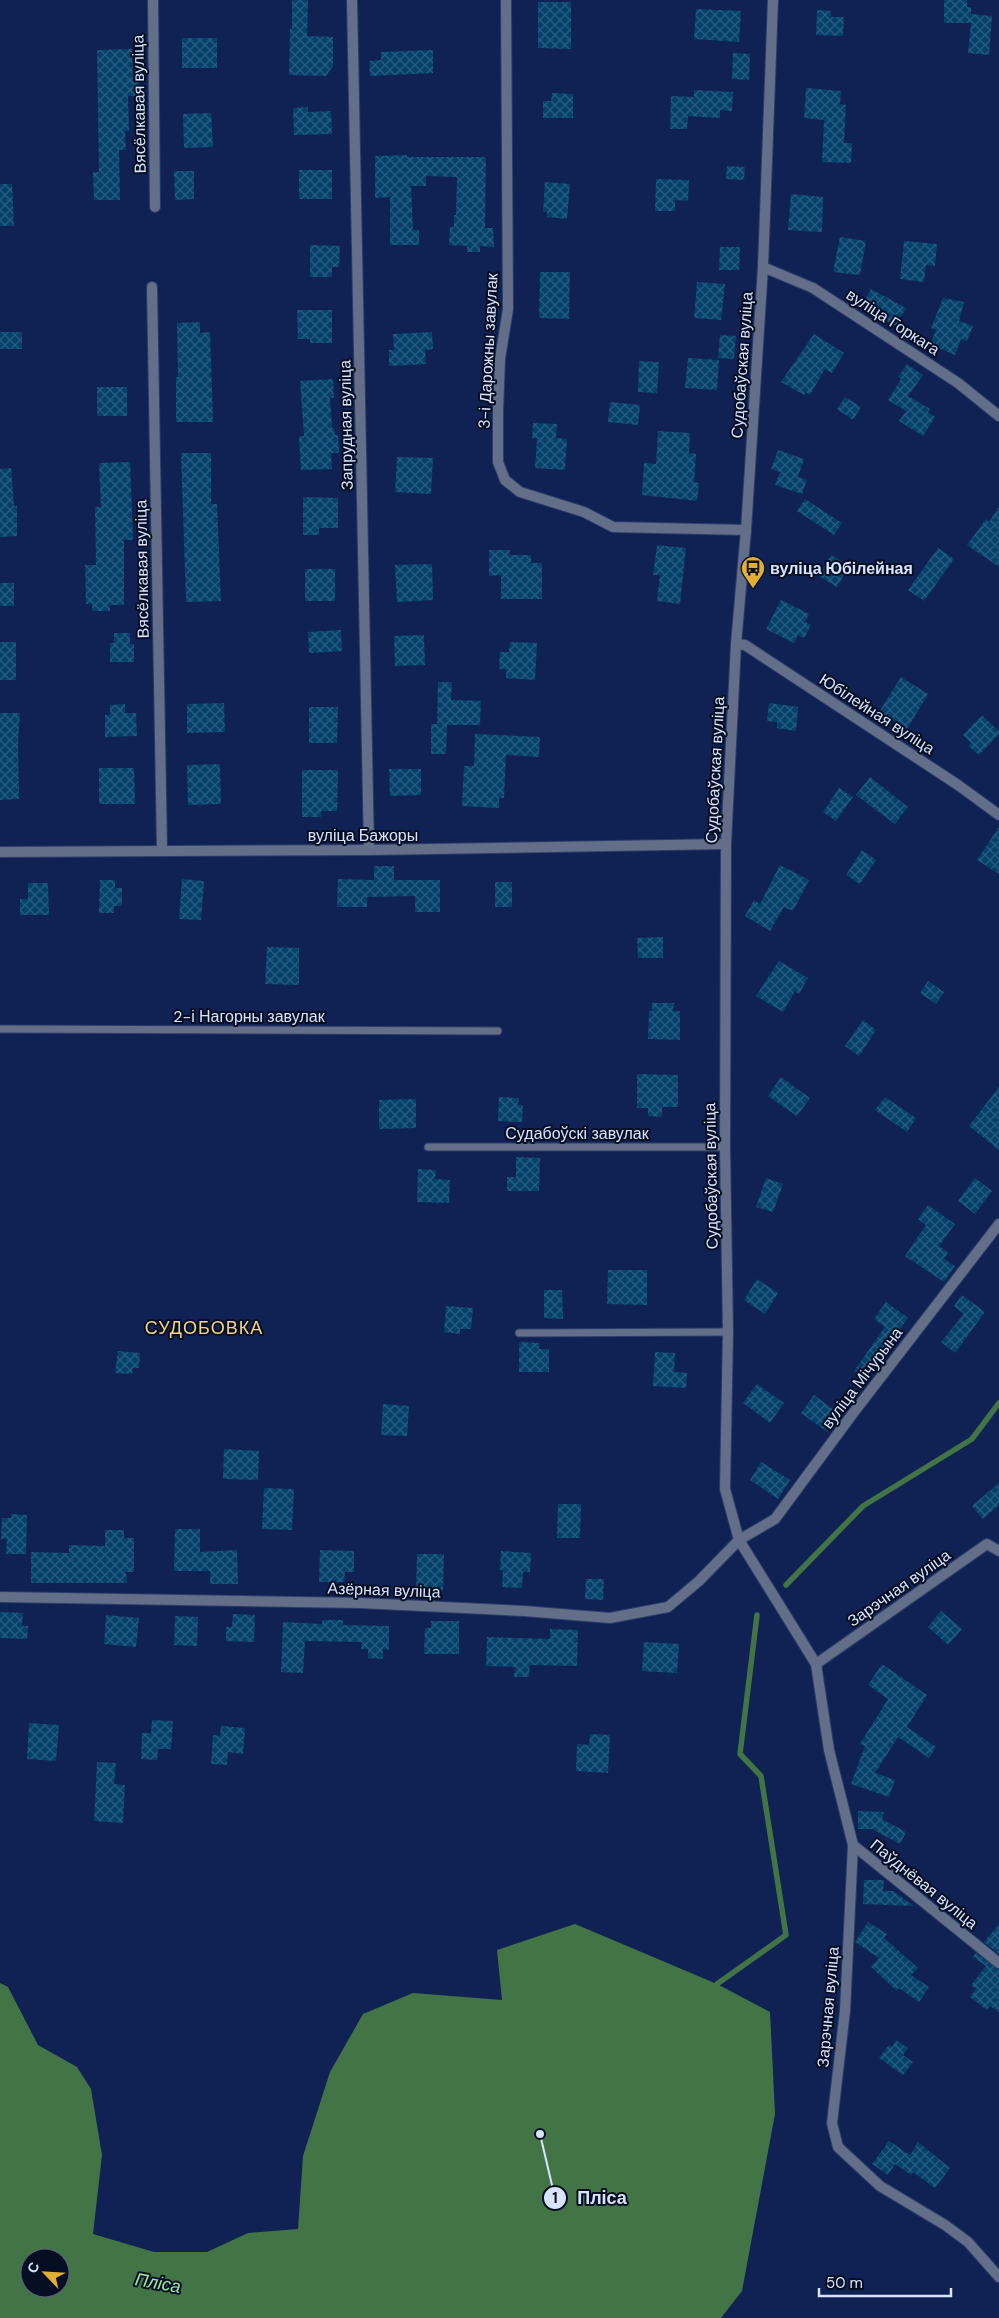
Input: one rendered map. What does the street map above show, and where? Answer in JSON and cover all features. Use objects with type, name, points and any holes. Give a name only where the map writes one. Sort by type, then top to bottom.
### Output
[{"type":"street","name":"Вясёлкавая вуліца","points":[[153,0],[155,207]]},
{"type":"street","name":"Запрудная вуліца","points":[[352,0],[369,850]]},
{"type":"street","name":"3-і Дарожны завулак","points":[[506,0],[508,309],[500,359],[498,412],[498,462],[506,480],[520,492],[584,512],[613,527],[746,530]]},
{"type":"street","name":"Судобаўская вуліца","points":[[739,1540],[726,1489],[728,1332],[725,1146],[726,844],[736,644],[746,530],[763,267],[773,0]]},
{"type":"street","name":"вуліца Горкага","points":[[763,267],[813,288],[958,383],[999,416]]},
{"type":"street","name":"Вясёлкавая вуліца","points":[[152,287],[162,850]]},
{"type":"street","name":"Юбілейная вуліца","points":[[736,644],[745,645],[999,814]]},
{"type":"street","name":"вуліца Бажоры","points":[[0,852],[369,850],[726,844]]},
{"type":"street","name":"вуліца Мічурына","points":[[739,1540],[775,1519],[854,1412],[999,1224]]},
{"type":"street","name":"Азёрная вуліца","points":[[0,1598],[360,1603],[524,1611],[610,1618],[668,1607],[699,1581],[739,1540]]},
{"type":"street","name":"Зарэчная вуліца","points":[[739,1540],[816,1664],[829,1750],[853,1846],[845,2011],[832,2123],[838,2147],[880,2186],[945,2225],[968,2242],[999,2277]]},
{"type":"street","name":"Зарэчная вуліца","points":[[816,1664],[988,1544],[999,1551]]},
{"type":"street","name":"Паўднёвая вуліца","points":[[853,1846],[999,1963]]},
{"type":"lane","name":"2-і Нагорны завулак","points":[[0,1029],[498,1031]]},
{"type":"lane","name":"Судабоўскі завулак","points":[[428,1147],[725,1146]]},
{"type":"lane","points":[[519,1333],[728,1332]]},
{"type":"water","name":"Пліса","points":[[575,1924],[717,1984],[770,2012],[775,2114],[742,2291],[721,2318],[0,2318],[0,1983],[8,1987],[38,2045],[77,2067],[91,2089],[102,2155],[93,2234],[154,2252],[207,2252],[248,2233],[298,2229],[303,2156],[330,2072],[363,2014],[413,1993],[502,2000],[497,1950]]},
{"type":"building","points":[[292,0],[308,0],[307,36],[333,37],[333,66],[326,76],[289,75]]},
{"type":"building","points":[[944,0],[967,0],[967,7],[971,7],[971,14],[992,16],[989,55],[968,53],[971,23],[944,23]]},
{"type":"building","points":[[538,2],[571,2],[571,49],[538,48]]},
{"type":"building","points":[[696,9],[741,11],[739,42],[694,39]]},
{"type":"building","points":[[817,10],[831,11],[831,17],[844,17],[843,36],[816,35]]},
{"type":"building","points":[[182,38],[217,38],[217,68],[182,68]]},
{"type":"building","points":[[132,49],[133,82],[139,82],[139,96],[128,96],[129,131],[125,131],[126,150],[119,150],[120,200],[94,200],[93,172],[99,172],[97,50]]},
{"type":"building","points":[[433,50],[433,73],[370,76],[369,61],[381,60],[381,52]]},
{"type":"building","points":[[733,53],[750,54],[749,80],[732,79]]},
{"type":"building","points":[[806,88],[841,91],[840,104],[846,105],[844,143],[852,143],[851,163],[822,162],[824,120],[804,118]]},
{"type":"building","points":[[694,90],[733,92],[732,111],[720,110],[720,118],[688,116],[687,129],[670,129],[671,96],[694,97]]},
{"type":"building","points":[[552,93],[573,94],[573,118],[543,118],[543,101],[551,101]]},
{"type":"building","points":[[308,107],[308,112],[331,111],[332,134],[294,135],[293,108]]},
{"type":"building","points":[[211,113],[213,147],[184,148],[183,114]]},
{"type":"building","points":[[407,155],[407,157],[486,157],[485,228],[493,228],[494,247],[480,246],[480,252],[467,252],[467,246],[449,245],[450,227],[454,227],[454,215],[456,215],[457,177],[426,176],[426,186],[411,186],[413,230],[419,230],[419,245],[390,245],[390,197],[375,198],[375,156]]},
{"type":"building","points":[[727,166],[745,167],[744,180],[726,179]]},
{"type":"building","points":[[299,170],[332,170],[332,199],[299,199]]},
{"type":"building","points":[[174,171],[194,171],[194,199],[175,200]]},
{"type":"building","points":[[656,179],[689,180],[688,201],[675,200],[675,211],[655,211]]},
{"type":"building","points":[[545,182],[570,184],[567,219],[547,217],[547,212],[543,212]]},
{"type":"building","points":[[0,184],[12,184],[14,226],[0,226]]},
{"type":"building","points":[[791,194],[823,197],[822,232],[788,230]]},
{"type":"building","points":[[840,237],[866,241],[860,275],[833,272]]},
{"type":"building","points":[[904,241],[937,244],[935,266],[926,265],[924,282],[900,279]]},
{"type":"building","points":[[310,245],[340,246],[339,267],[332,267],[332,277],[310,277]]},
{"type":"building","points":[[720,247],[740,247],[739,270],[719,270]]},
{"type":"building","points":[[540,272],[570,272],[569,319],[539,318]]},
{"type":"building","points":[[697,282],[725,284],[721,320],[694,318]]},
{"type":"building","points":[[871,289],[906,308],[896,326],[861,307]]},
{"type":"building","points":[[943,298],[964,302],[959,321],[973,326],[967,341],[961,339],[955,355],[930,345],[936,330],[931,328]]},
{"type":"building","points":[[297,310],[332,310],[332,343],[310,343],[310,339],[298,339]]},
{"type":"building","points":[[200,322],[200,333],[210,332],[213,422],[176,422],[176,377],[178,377],[177,323]]},
{"type":"building","points":[[0,332],[22,332],[22,349],[0,349]]},
{"type":"building","points":[[432,332],[433,349],[425,350],[426,364],[389,366],[389,350],[394,350],[393,334]]},
{"type":"building","points":[[814,334],[844,353],[832,373],[825,369],[810,395],[806,392],[804,395],[781,382]]},
{"type":"building","points":[[720,335],[736,336],[734,359],[718,358]]},
{"type":"building","points":[[688,358],[719,360],[717,390],[685,388]]},
{"type":"building","points":[[639,361],[659,362],[657,393],[638,392]]},
{"type":"building","points":[[907,364],[923,375],[908,396],[930,409],[928,412],[935,417],[923,436],[899,421],[906,411],[888,400],[901,379],[898,377]]},
{"type":"building","points":[[333,379],[334,398],[330,398],[332,428],[334,428],[335,435],[338,435],[339,453],[331,453],[332,469],[301,470],[299,436],[304,436],[300,381]]},
{"type":"building","points":[[97,387],[127,387],[127,416],[97,416]]},
{"type":"building","points":[[845,397],[861,407],[853,420],[837,409]]},
{"type":"building","points":[[610,402],[640,405],[638,425],[608,422]]},
{"type":"building","points":[[533,423],[557,424],[556,438],[567,439],[565,470],[535,468],[537,439],[532,438]]},
{"type":"building","points":[[658,431],[690,433],[689,453],[696,454],[694,482],[699,483],[697,501],[642,495],[644,463],[656,464]]},
{"type":"building","points":[[778,450],[804,459],[798,477],[807,480],[802,494],[775,485],[780,472],[771,469]]},
{"type":"building","points":[[181,453],[211,453],[211,504],[217,504],[221,601],[186,602]]},
{"type":"building","points":[[397,457],[433,458],[431,494],[395,492]]},
{"type":"building","points":[[130,462],[133,540],[124,540],[124,605],[110,605],[110,611],[92,611],[92,604],[86,604],[85,565],[96,565],[95,507],[101,507],[99,463]]},
{"type":"building","points":[[11,468],[14,506],[17,506],[17,536],[0,537],[0,469]]},
{"type":"building","points":[[303,497],[338,498],[338,528],[319,528],[319,535],[303,535]]},
{"type":"building","points":[[805,499],[842,523],[834,535],[797,511]]},
{"type":"building","points":[[999,507],[999,567],[967,545],[986,519],[989,522]]},
{"type":"building","points":[[657,545],[686,548],[680,604],[657,601],[660,575],[653,575]]},
{"type":"building","points":[[938,548],[954,559],[924,601],[908,590]]},
{"type":"building","points":[[489,550],[510,550],[510,555],[531,555],[531,563],[542,563],[542,599],[501,599],[501,575],[489,576]]},
{"type":"building","points":[[831,555],[849,566],[837,587],[819,576]]},
{"type":"building","points":[[432,564],[433,600],[397,602],[395,565]]},
{"type":"building","points":[[305,569],[335,569],[335,601],[305,601]]},
{"type":"building","points":[[0,583],[14,583],[14,606],[0,606]]},
{"type":"building","points":[[781,600],[809,614],[805,622],[811,625],[804,638],[798,635],[794,643],[766,629]]},
{"type":"building","points":[[341,630],[342,651],[309,653],[308,632]]},
{"type":"building","points":[[114,633],[130,633],[130,644],[134,644],[134,662],[110,662],[110,643],[114,643]]},
{"type":"building","points":[[424,635],[425,665],[395,666],[394,636]]},
{"type":"building","points":[[0,642],[16,642],[16,680],[0,680]]},
{"type":"building","points":[[510,642],[537,643],[535,680],[506,678],[506,669],[499,669],[500,652],[509,652]]},
{"type":"building","points":[[901,677],[928,694],[907,729],[879,712]]},
{"type":"building","points":[[438,682],[452,682],[451,700],[481,701],[480,725],[447,725],[446,754],[431,754],[431,724],[437,724]]},
{"type":"building","points":[[224,703],[225,732],[187,733],[187,704]]},
{"type":"building","points":[[769,703],[798,707],[796,731],[777,728],[777,722],[767,721]]},
{"type":"building","points":[[125,704],[125,713],[136,713],[137,736],[105,737],[105,715],[110,715],[110,705]]},
{"type":"building","points":[[309,707],[338,707],[337,743],[309,743]]},
{"type":"building","points":[[0,713],[20,713],[18,741],[19,799],[0,800]]},
{"type":"building","points":[[982,715],[999,731],[999,734],[979,755],[968,746],[971,743],[963,735]]},
{"type":"building","points":[[475,734],[540,737],[539,757],[506,755],[504,798],[499,798],[499,808],[462,806],[464,766],[474,766]]},
{"type":"building","points":[[220,764],[221,804],[188,805],[187,765]]},
{"type":"building","points":[[99,768],[134,768],[135,804],[99,804]]},
{"type":"building","points":[[389,769],[421,769],[421,795],[390,796]]},
{"type":"building","points":[[302,770],[338,770],[337,811],[321,811],[321,817],[302,817]]},
{"type":"building","points":[[870,777],[908,807],[895,824],[856,795]]},
{"type":"building","points":[[839,788],[853,797],[836,821],[823,812]]},
{"type":"building","points":[[999,827],[999,874],[977,860]]},
{"type":"building","points":[[862,850],[876,860],[860,884],[846,875]]},
{"type":"building","points":[[780,865],[809,880],[793,911],[784,907],[770,931],[745,916],[754,900],[760,904]]},
{"type":"building","points":[[374,866],[394,866],[394,880],[440,880],[440,912],[415,912],[415,896],[367,897],[367,907],[337,907],[338,879],[374,880]]},
{"type":"building","points":[[182,879],[204,881],[201,920],[179,919]]},
{"type":"building","points":[[100,880],[115,880],[115,888],[122,888],[122,906],[114,906],[114,913],[99,913]]},
{"type":"building","points":[[495,882],[512,882],[512,907],[495,907]]},
{"type":"building","points":[[28,883],[48,883],[49,915],[20,915],[20,899],[28,899]]},
{"type":"building","points":[[663,937],[663,958],[638,958],[637,938]]},
{"type":"building","points":[[267,947],[299,948],[299,985],[265,984]]},
{"type":"building","points":[[779,961],[808,978],[799,994],[795,991],[783,1012],[756,996]]},
{"type":"building","points":[[928,981],[944,992],[936,1004],[920,993]]},
{"type":"building","points":[[652,1003],[674,1003],[673,1011],[680,1011],[680,1040],[648,1039],[649,1011],[652,1011]]},
{"type":"building","points":[[863,1020],[876,1030],[859,1056],[845,1046]]},
{"type":"building","points":[[637,1074],[678,1075],[678,1107],[662,1107],[662,1117],[648,1116],[648,1108],[637,1108]]},
{"type":"building","points":[[781,1077],[810,1098],[797,1116],[768,1096]]},
{"type":"building","points":[[999,1087],[999,1150],[969,1126]]},
{"type":"building","points":[[499,1097],[519,1098],[518,1105],[523,1105],[522,1122],[498,1121]]},
{"type":"building","points":[[885,1097],[916,1118],[907,1132],[875,1110]]},
{"type":"building","points":[[416,1099],[416,1128],[379,1129],[379,1100]]},
{"type":"building","points":[[516,1157],[540,1158],[539,1191],[507,1191],[507,1177],[516,1177]]},
{"type":"building","points":[[418,1169],[436,1170],[435,1179],[450,1180],[449,1203],[417,1202]]},
{"type":"building","points":[[766,1178],[783,1184],[773,1212],[756,1207]]},
{"type":"building","points":[[975,1178],[992,1191],[975,1214],[958,1201]]},
{"type":"building","points":[[928,1205],[955,1224],[939,1246],[948,1252],[944,1259],[955,1266],[944,1282],[905,1256],[926,1225],[918,1219]]},
{"type":"building","points":[[608,1270],[647,1270],[647,1305],[607,1304]]},
{"type":"building","points":[[757,1279],[778,1293],[765,1314],[744,1300]]},
{"type":"building","points":[[544,1290],[562,1290],[563,1319],[544,1318]]},
{"type":"building","points":[[962,1295],[985,1312],[955,1353],[941,1342],[964,1314],[954,1306]]},
{"type":"building","points":[[886,1302],[908,1318],[865,1379],[854,1371],[885,1327],[874,1319]]},
{"type":"building","points":[[446,1306],[473,1308],[471,1329],[460,1329],[460,1334],[444,1332]]},
{"type":"building","points":[[519,1342],[540,1343],[539,1349],[549,1349],[549,1372],[519,1372]]},
{"type":"building","points":[[118,1351],[140,1353],[139,1368],[133,1368],[132,1374],[115,1373]]},
{"type":"building","points":[[655,1352],[675,1353],[674,1372],[687,1373],[686,1388],[653,1386]]},
{"type":"building","points":[[757,1384],[784,1403],[770,1423],[743,1403]]},
{"type":"building","points":[[814,1395],[839,1414],[827,1432],[801,1413]]},
{"type":"building","points":[[383,1404],[409,1406],[407,1436],[381,1435]]},
{"type":"building","points":[[224,1449],[259,1451],[258,1480],[223,1479]]},
{"type":"building","points":[[761,1462],[790,1480],[778,1499],[750,1480]]},
{"type":"building","points":[[999,1483],[999,1505],[983,1519],[972,1506]]},
{"type":"building","points":[[264,1488],[294,1489],[292,1530],[262,1529]]},
{"type":"building","points":[[558,1504],[581,1504],[580,1538],[557,1538]]},
{"type":"building","points":[[11,1514],[27,1515],[26,1554],[6,1554],[7,1539],[1,1539],[2,1518],[11,1518]]},
{"type":"building","points":[[175,1529],[200,1529],[200,1552],[237,1550],[238,1584],[210,1584],[210,1571],[174,1571]]},
{"type":"building","points":[[105,1530],[124,1530],[124,1538],[134,1538],[134,1572],[126,1572],[127,1583],[31,1583],[31,1552],[69,1553],[69,1545],[105,1546]]},
{"type":"building","points":[[320,1550],[354,1551],[354,1572],[345,1572],[344,1582],[319,1582]]},
{"type":"building","points":[[501,1551],[531,1553],[530,1572],[523,1572],[522,1588],[502,1587],[503,1570],[500,1570]]},
{"type":"building","points":[[417,1554],[444,1554],[443,1591],[416,1590]]},
{"type":"building","points":[[586,1579],[604,1579],[603,1600],[585,1599]]},
{"type":"building","points":[[941,1611],[962,1629],[948,1645],[928,1627]]},
{"type":"building","points":[[0,1612],[23,1613],[22,1626],[28,1626],[27,1639],[0,1638]]},
{"type":"building","points":[[233,1614],[255,1615],[254,1642],[226,1641],[226,1627],[232,1627]]},
{"type":"building","points":[[106,1615],[139,1618],[136,1647],[104,1644]]},
{"type":"building","points":[[175,1616],[198,1617],[197,1646],[174,1645]]},
{"type":"building","points":[[322,1620],[343,1620],[343,1625],[389,1626],[389,1650],[383,1649],[383,1659],[368,1658],[368,1649],[361,1649],[362,1642],[305,1641],[303,1673],[281,1672],[283,1622],[322,1624]]},
{"type":"building","points":[[431,1621],[459,1621],[459,1654],[424,1654],[425,1628],[431,1628]]},
{"type":"building","points":[[550,1629],[578,1630],[577,1666],[530,1665],[529,1677],[514,1677],[515,1667],[486,1666],[487,1637],[550,1639]]},
{"type":"building","points":[[644,1642],[679,1644],[677,1673],[642,1671]]},
{"type":"building","points":[[882,1664],[927,1695],[907,1727],[936,1747],[929,1758],[898,1737],[875,1773],[895,1780],[889,1797],[851,1784],[865,1746],[860,1744],[888,1699],[868,1685]]},
{"type":"building","points":[[152,1720],[173,1721],[171,1749],[158,1749],[157,1760],[141,1759],[142,1733],[151,1733]]},
{"type":"building","points":[[29,1723],[59,1725],[56,1761],[27,1759]]},
{"type":"building","points":[[221,1726],[245,1728],[243,1754],[228,1752],[227,1765],[211,1764],[213,1735],[220,1736]]},
{"type":"building","points":[[590,1734],[610,1735],[608,1773],[576,1771],[577,1744],[589,1745]]},
{"type":"building","points":[[97,1762],[116,1763],[114,1784],[125,1785],[123,1823],[94,1821]]},
{"type":"building","points":[[858,1811],[884,1812],[882,1819],[906,1832],[900,1844],[872,1829],[858,1829]]},
{"type":"building","points":[[864,1880],[884,1880],[883,1891],[893,1891],[914,1906],[863,1904]]},
{"type":"building","points":[[868,1922],[887,1934],[884,1938],[918,1968],[911,1975],[929,1987],[919,2002],[899,1988],[897,1991],[871,1967],[879,1958],[855,1942]]},
{"type":"building","points":[[999,1924],[999,1954],[984,1942]]},
{"type":"building","points":[[976,1953],[999,1970],[999,2012],[990,2006],[987,2010],[970,1997],[976,1989],[971,1985],[986,1966],[973,1957]]},
{"type":"building","points":[[896,2040],[908,2048],[903,2055],[913,2062],[903,2075],[879,2058],[889,2045],[892,2047]]},
{"type":"building","points":[[889,2141],[910,2155],[918,2142],[950,2168],[935,2188],[913,2172],[911,2175],[895,2164],[888,2175],[872,2164]]},
{"type":"waterway","points":[[786,1585],[863,1506],[972,1439],[999,1403]]},
{"type":"waterway","points":[[717,1984],[786,1935],[761,1776],[740,1754],[757,1615]]},
{"type":"place","name":"вуліца Юбілейная","points":[[753,589]]},
{"type":"place","name":"Пліса","points":[[540,2134]]},
{"type":"district","name":"СУДОБОВКА","points":[[204,1328]]}]
